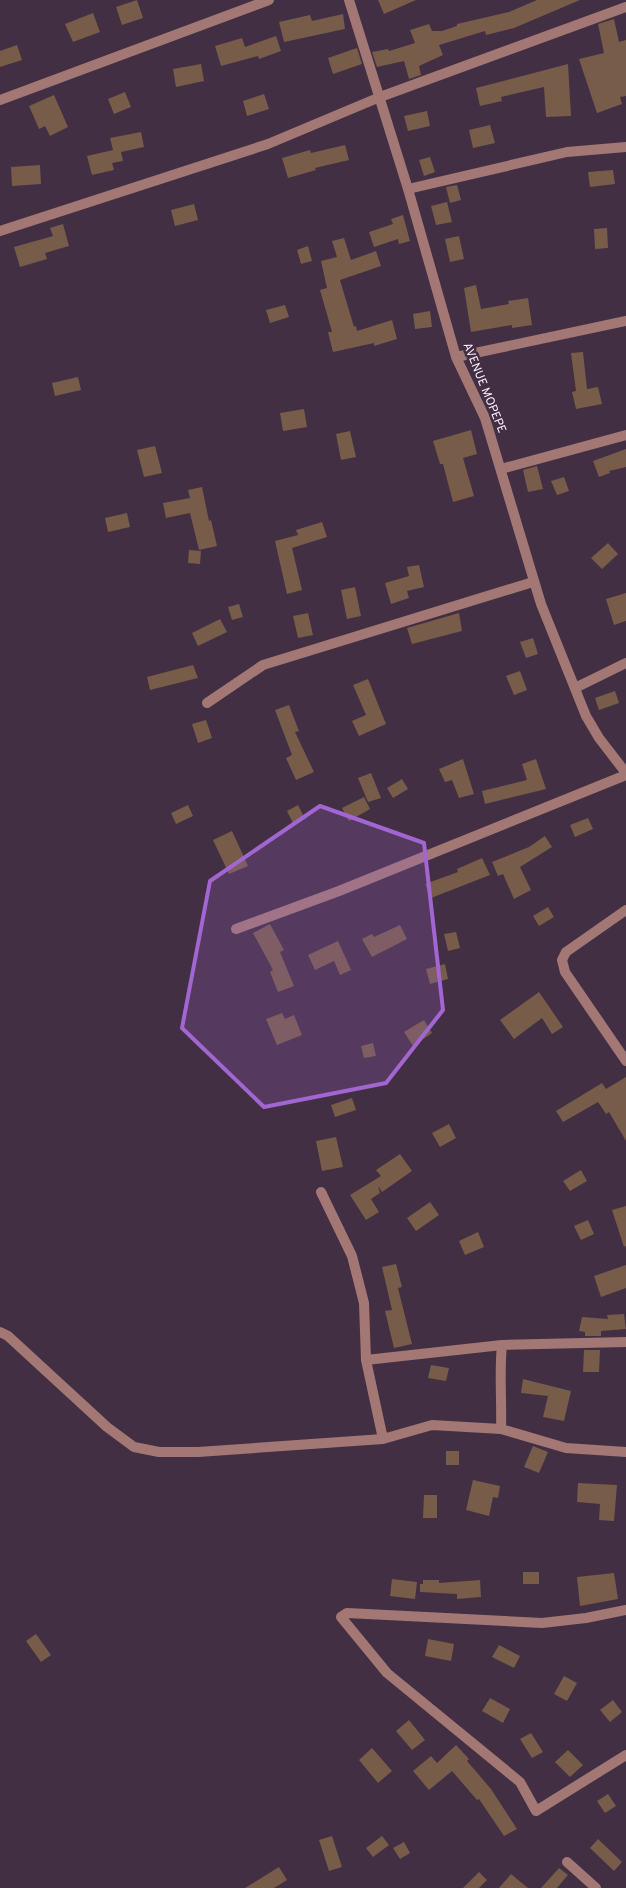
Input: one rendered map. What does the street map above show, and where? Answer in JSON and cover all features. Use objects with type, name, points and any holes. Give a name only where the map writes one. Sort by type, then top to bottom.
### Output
[{"type":"street","points":[[0,100],[268,0]]},
{"type":"street","name":"AVENUE MOPEPE","points":[[349,0],[408,189],[456,357],[485,418],[533,582],[586,716],[599,738],[626,774]]},
{"type":"street","points":[[0,231],[268,144],[380,97],[626,7]]},
{"type":"street","points":[[408,189],[567,152],[626,148]]},
{"type":"street","points":[[456,357],[626,321]]},
{"type":"street","points":[[501,468],[626,435]]},
{"type":"street","points":[[207,703],[263,665],[533,582]]},
{"type":"street","points":[[575,688],[626,663]]},
{"type":"street","points":[[236,929],[339,891],[626,774]]},
{"type":"street","points":[[626,910],[566,952],[562,960],[565,972],[626,1062]]},
{"type":"street","points":[[321,1192],[352,1256],[364,1303],[366,1360],[382,1439]]},
{"type":"street","points":[[0,1332],[21,1348],[92,1415],[134,1447],[159,1452],[198,1452],[382,1439],[432,1425],[501,1429],[566,1448],[626,1452]]},
{"type":"street","points":[[366,1360],[502,1345],[626,1342]]},
{"type":"street","points":[[501,1429],[502,1388],[499,1373],[502,1345]]},
{"type":"street","points":[[626,1610],[586,1618],[542,1623],[347,1613],[341,1617],[387,1673],[520,1782],[536,1811],[626,1755]]},
{"type":"street","points":[[567,1862],[596,1888]]},
{"type":"highlighted area","points":[[320,806],[424,843],[443,1010],[386,1083],[264,1107],[182,1028],[210,881]]},
{"type":"building","points":[[137,0],[143,18],[122,25],[116,7]]},
{"type":"building","points":[[378,0],[416,0],[384,14]]},
{"type":"building","points":[[537,0],[580,0],[514,28],[486,35],[485,31],[439,45],[443,55],[419,66],[421,75],[409,79],[404,61],[377,67],[372,52],[388,49],[389,51],[415,43],[410,30],[429,24],[432,31],[442,31],[457,26],[457,24],[509,12]]},
{"type":"building","points":[[93,13],[100,32],[73,42],[65,24]]},
{"type":"building","points":[[343,14],[345,29],[284,42],[279,22],[310,15],[312,21]]},
{"type":"building","points":[[614,19],[619,42],[626,40],[626,96],[620,97],[622,104],[597,113],[579,59],[604,53],[598,24]]},
{"type":"building","points":[[276,36],[281,51],[259,59],[258,56],[221,66],[215,46],[242,38],[245,47]]},
{"type":"building","points":[[17,45],[22,60],[0,67],[0,51]]},
{"type":"building","points":[[357,48],[362,64],[333,74],[328,58]]},
{"type":"building","points":[[201,64],[204,81],[176,87],[173,69]]},
{"type":"building","points":[[568,64],[571,116],[546,117],[544,87],[501,97],[502,101],[480,106],[476,88]]},
{"type":"building","points":[[125,92],[131,107],[114,114],[108,99]]},
{"type":"building","points":[[264,94],[269,109],[247,116],[243,101]]},
{"type":"building","points":[[54,95],[68,127],[50,136],[45,126],[39,129],[29,106]]},
{"type":"building","points":[[427,111],[430,126],[408,131],[404,116]]},
{"type":"building","points":[[490,125],[495,143],[473,148],[469,130]]},
{"type":"building","points":[[141,132],[144,147],[121,152],[123,161],[112,163],[114,170],[92,175],[87,156],[113,150],[110,138]]},
{"type":"building","points":[[345,145],[349,160],[315,168],[316,170],[288,178],[282,158],[310,150],[311,153]]},
{"type":"building","points":[[430,157],[435,172],[424,176],[419,160]]},
{"type":"building","points":[[40,165],[41,184],[12,186],[11,167]]},
{"type":"building","points":[[613,170],[615,184],[590,187],[588,172]]},
{"type":"building","points":[[457,185],[461,200],[450,203],[446,187]]},
{"type":"building","points":[[447,202],[452,222],[436,225],[431,206]]},
{"type":"building","points":[[194,204],[198,220],[175,226],[171,210]]},
{"type":"building","points":[[403,215],[410,241],[399,244],[398,239],[374,247],[369,232],[393,224],[391,219]]},
{"type":"building","points":[[63,224],[69,246],[45,253],[47,259],[20,267],[14,247],[53,236],[50,228]]},
{"type":"building","points":[[607,228],[608,248],[595,249],[594,229]]},
{"type":"building","points":[[459,236],[464,259],[450,262],[445,239]]},
{"type":"building","points":[[344,238],[351,260],[376,251],[381,266],[340,280],[354,327],[356,326],[357,331],[392,320],[397,339],[374,346],[374,343],[333,352],[328,332],[332,332],[320,290],[327,288],[321,261],[337,257],[332,241]]},
{"type":"building","points":[[308,246],[312,261],[301,264],[297,250]]},
{"type":"building","points":[[476,285],[481,309],[509,304],[508,301],[528,298],[532,325],[512,328],[512,325],[471,332],[464,288]]},
{"type":"building","points":[[285,305],[289,317],[270,323],[266,310]]},
{"type":"building","points":[[430,311],[432,327],[415,329],[413,314]]},
{"type":"building","points":[[583,352],[587,389],[598,387],[602,404],[576,409],[572,392],[576,391],[571,353]]},
{"type":"building","points":[[78,377],[81,390],[55,396],[52,383]]},
{"type":"building","points":[[304,409],[307,427],[283,431],[280,413]]},
{"type":"building","points":[[471,430],[477,454],[463,458],[474,496],[453,502],[443,464],[440,464],[433,441]]},
{"type":"building","points":[[350,431],[356,457],[341,460],[336,434]]},
{"type":"building","points":[[155,446],[162,473],[144,477],[137,450]]},
{"type":"building","points":[[626,449],[626,467],[609,471],[610,473],[599,477],[593,461]]},
{"type":"building","points":[[537,466],[543,489],[528,492],[523,470]]},
{"type":"building","points":[[564,477],[569,491],[557,495],[551,481]]},
{"type":"building","points":[[202,487],[209,521],[211,520],[217,546],[199,550],[190,513],[166,518],[163,503],[190,498],[188,490]]},
{"type":"building","points":[[127,513],[130,527],[108,532],[105,518]]},
{"type":"building","points":[[322,522],[327,537],[292,548],[302,590],[287,594],[275,541],[298,535],[296,530]]},
{"type":"building","points":[[608,543],[618,554],[602,569],[591,558]]},
{"type":"building","points":[[189,550],[201,551],[200,564],[188,563]]},
{"type":"building","points":[[419,565],[424,587],[407,591],[409,598],[391,604],[385,583],[409,576],[407,567]]},
{"type":"building","points":[[355,587],[361,616],[347,619],[341,590]]},
{"type":"building","points":[[626,593],[626,621],[614,625],[606,599]]},
{"type":"building","points":[[239,604],[243,617],[232,620],[228,607]]},
{"type":"building","points":[[308,613],[313,635],[298,638],[293,616]]},
{"type":"building","points":[[459,613],[462,631],[412,644],[407,628]]},
{"type":"building","points":[[220,619],[227,632],[198,646],[192,633]]},
{"type":"building","points":[[533,638],[538,654],[526,658],[520,642]]},
{"type":"building","points":[[193,665],[198,678],[150,690],[147,677]]},
{"type":"building","points":[[520,671],[527,690],[514,695],[506,676]]},
{"type":"building","points":[[368,679],[386,724],[359,736],[352,721],[366,715],[353,685]]},
{"type":"building","points":[[615,691],[619,703],[599,710],[595,698]]},
{"type":"building","points":[[289,705],[299,731],[295,732],[314,772],[296,780],[286,758],[292,755],[275,710]]},
{"type":"building","points":[[206,720],[212,738],[198,743],[192,724]]},
{"type":"building","points":[[463,759],[474,794],[459,798],[452,780],[445,782],[439,769]]},
{"type":"building","points":[[536,759],[546,789],[485,804],[482,791],[527,780],[522,764]]},
{"type":"building","points":[[371,773],[381,798],[368,802],[358,778]]},
{"type":"building","points":[[402,779],[408,789],[393,798],[387,788]]},
{"type":"building","points":[[364,797],[370,809],[349,821],[342,808]]},
{"type":"building","points":[[188,805],[193,816],[176,824],[171,813]]},
{"type":"building","points":[[298,805],[305,819],[294,825],[287,811]]},
{"type":"building","points":[[588,818],[593,829],[575,837],[570,825]]},
{"type":"building","points":[[232,831],[248,866],[229,874],[213,840]]},
{"type":"building","points":[[545,836],[552,847],[520,867],[531,890],[514,899],[503,874],[498,876],[492,862],[529,847]]},
{"type":"building","points":[[482,858],[490,875],[431,898],[425,884],[458,872],[457,869]]},
{"type":"building","points":[[548,907],[554,917],[539,926],[533,916]]},
{"type":"building","points":[[270,924],[284,950],[280,952],[294,986],[278,992],[270,972],[273,970],[253,933]]},
{"type":"building","points":[[400,925],[407,939],[372,957],[362,939],[372,934],[374,937]]},
{"type":"building","points":[[456,932],[460,948],[448,951],[444,934]]},
{"type":"building","points":[[338,941],[351,970],[340,975],[334,961],[315,970],[308,955]]},
{"type":"building","points":[[445,964],[448,979],[430,984],[426,969]]},
{"type":"building","points":[[539,992],[563,1027],[552,1034],[542,1018],[514,1039],[500,1020]]},
{"type":"building","points":[[282,1013],[285,1019],[294,1015],[302,1035],[277,1045],[266,1019]]},
{"type":"building","points":[[424,1020],[432,1033],[413,1046],[404,1032]]},
{"type":"building","points":[[373,1043],[376,1056],[364,1058],[361,1046]]},
{"type":"building","points":[[626,1077],[626,1141],[609,1112],[606,1114],[598,1102],[563,1122],[556,1111],[602,1083],[606,1089]]},
{"type":"building","points":[[352,1098],[356,1110],[335,1117],[331,1105]]},
{"type":"building","points":[[449,1124],[456,1138],[440,1147],[432,1133]]},
{"type":"building","points":[[336,1137],[343,1167],[322,1171],[316,1141]]},
{"type":"building","points":[[400,1154],[412,1171],[382,1192],[378,1186],[380,1193],[371,1199],[379,1212],[366,1220],[350,1195],[381,1176],[376,1170]]},
{"type":"building","points":[[581,1170],[587,1181],[570,1191],[563,1181]]},
{"type":"building","points":[[430,1202],[439,1215],[416,1231],[407,1218]]},
{"type":"building","points":[[626,1206],[626,1246],[624,1247],[612,1210]]},
{"type":"building","points":[[588,1220],[594,1234],[581,1240],[574,1226]]},
{"type":"building","points":[[478,1232],[484,1247],[465,1255],[459,1241]]},
{"type":"building","points":[[396,1264],[402,1287],[398,1288],[412,1344],[394,1348],[385,1311],[392,1310],[382,1267]]},
{"type":"building","points":[[626,1265],[626,1288],[601,1297],[594,1276]]},
{"type":"building","points":[[624,1314],[626,1329],[601,1331],[601,1336],[585,1336],[585,1332],[579,1331],[582,1317],[608,1319],[607,1315]]},
{"type":"building","points":[[584,1350],[600,1350],[599,1372],[583,1372]]},
{"type":"building","points":[[431,1365],[449,1368],[446,1381],[428,1378]]},
{"type":"building","points":[[523,1379],[571,1391],[564,1421],[543,1417],[548,1396],[521,1393]]},
{"type":"building","points":[[533,1446],[548,1452],[539,1473],[524,1467]]},
{"type":"building","points":[[446,1451],[459,1451],[459,1465],[446,1465]]},
{"type":"building","points":[[473,1480],[500,1486],[498,1498],[493,1497],[489,1516],[466,1510]]},
{"type":"building","points":[[578,1483],[617,1485],[614,1521],[599,1520],[600,1504],[577,1502]]},
{"type":"building","points":[[424,1495],[437,1495],[437,1518],[423,1518]]},
{"type":"building","points":[[523,1572],[539,1572],[539,1584],[523,1584]]},
{"type":"building","points":[[614,1573],[618,1599],[580,1606],[577,1577]]},
{"type":"building","points":[[392,1579],[417,1582],[415,1599],[390,1596]]},
{"type":"building","points":[[423,1580],[439,1580],[439,1583],[480,1580],[481,1597],[457,1599],[457,1594],[420,1592],[420,1584],[423,1584]]},
{"type":"building","points":[[36,1634],[51,1655],[41,1662],[26,1641]]},
{"type":"building","points":[[428,1639],[454,1644],[451,1661],[425,1656]]},
{"type":"building","points":[[499,1645],[520,1656],[514,1668],[492,1657]]},
{"type":"building","points":[[564,1676],[577,1683],[567,1701],[554,1694]]},
{"type":"building","points":[[490,1698],[510,1709],[503,1723],[482,1711]]},
{"type":"building","points":[[613,1700],[622,1712],[610,1722],[600,1710]]},
{"type":"building","points":[[409,1720],[425,1740],[412,1750],[396,1731]]},
{"type":"building","points":[[531,1733],[543,1752],[532,1758],[520,1739]]},
{"type":"building","points":[[456,1745],[491,1789],[517,1829],[504,1836],[479,1799],[477,1800],[452,1771],[429,1790],[413,1771],[431,1756],[437,1763]]},
{"type":"building","points":[[372,1748],[392,1771],[378,1783],[359,1760]]},
{"type":"building","points":[[568,1750],[583,1765],[570,1777],[555,1762]]},
{"type":"building","points":[[608,1794],[616,1806],[605,1813],[597,1801]]},
{"type":"building","points":[[332,1836],[342,1867],[329,1871],[319,1840]]},
{"type":"building","points":[[382,1836],[389,1845],[373,1857],[366,1848]]},
{"type":"building","points":[[598,1839],[622,1862],[614,1871],[590,1848]]},
{"type":"building","points":[[404,1842],[410,1853],[400,1859],[393,1848]]},
{"type":"building","points":[[279,1867],[287,1880],[274,1888],[245,1888]]},
{"type":"building","points":[[559,1868],[568,1875],[557,1888],[541,1888]]},
{"type":"building","points":[[479,1872],[487,1880],[479,1888],[463,1888]]},
{"type":"building","points":[[511,1874],[528,1888],[499,1888]]}]
